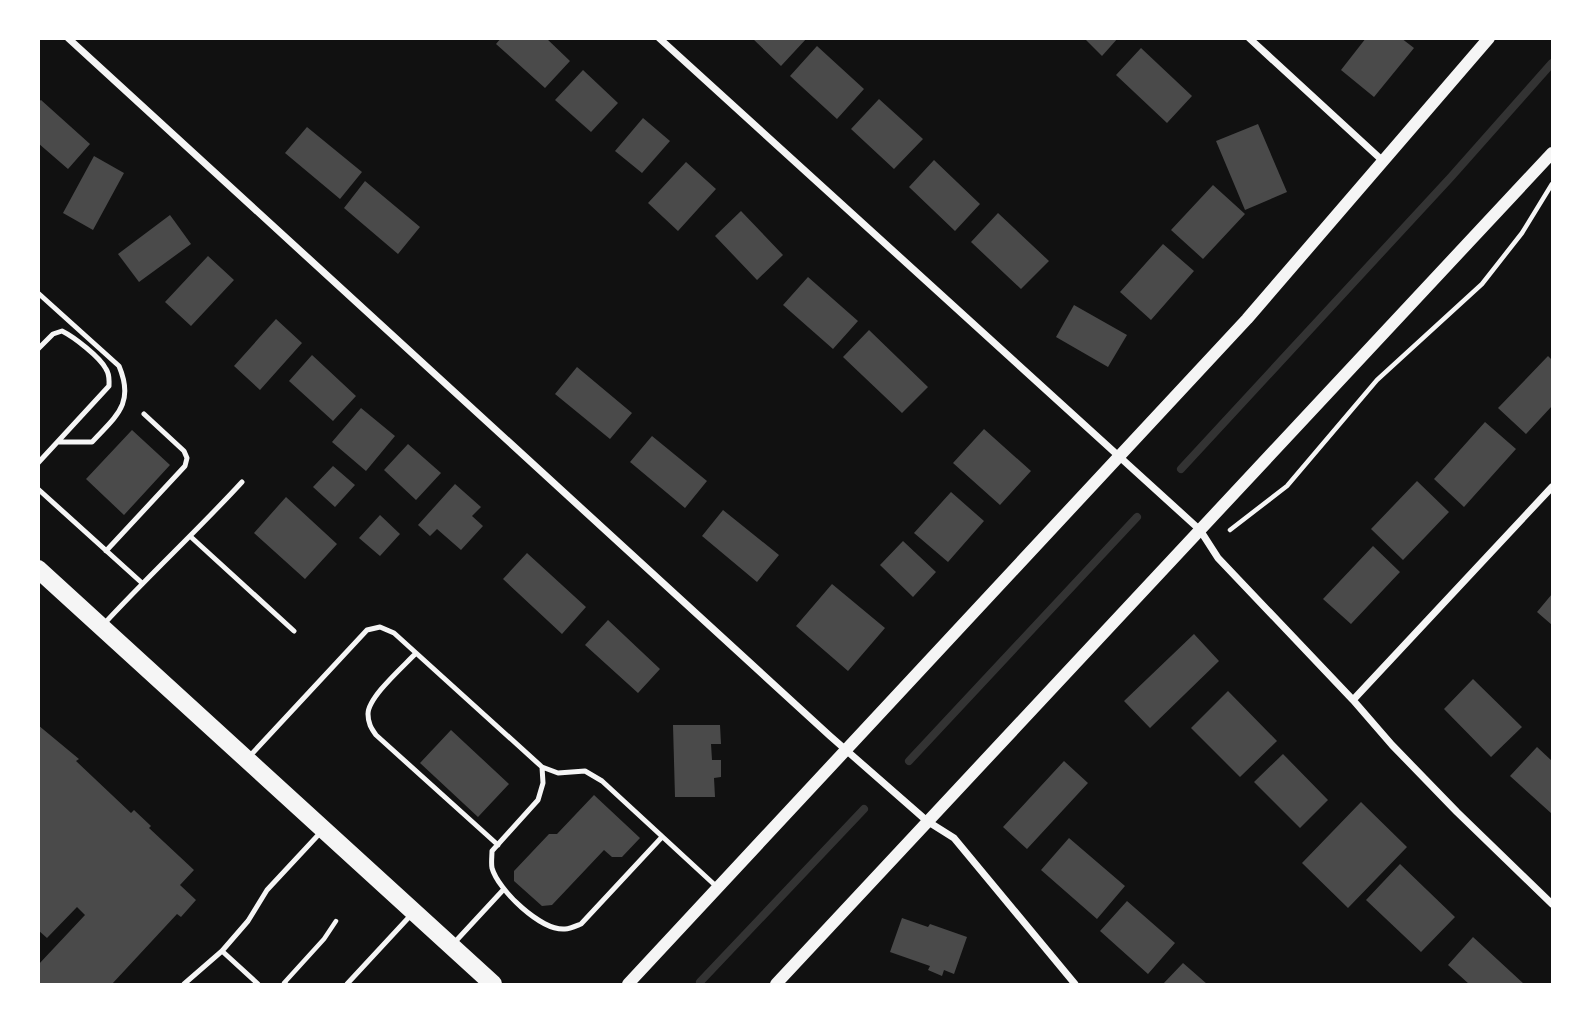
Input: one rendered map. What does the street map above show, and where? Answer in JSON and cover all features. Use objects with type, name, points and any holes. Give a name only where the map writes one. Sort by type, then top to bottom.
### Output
[{"type":"main road","points":[[38,569],[493,985]]},
{"type":"street","points":[[68,38],[830,736],[846,747],[927,821],[954,838],[1075,985]]},
{"type":"street","points":[[659,38],[1200,530],[1218,558],[1353,700],[1392,745],[1552,904]]},
{"type":"street","points":[[1250,38],[1385,162]]},
{"type":"street","points":[[628,985],[846,747],[1247,319],[1385,162],[1489,38]]},
{"type":"street","points":[[777,984],[1552,153]]},
{"type":"street","points":[[1353,700],[1552,487]]},
{"type":"lane","points":[[38,293],[119,366],[126,393],[122,409],[92,442],[58,442]]},
{"type":"lane","points":[[38,349],[53,334],[62,331],[71,335],[106,367],[109,377],[109,386],[38,463]]},
{"type":"lane","points":[[106,551],[185,466],[187,458],[184,451],[144,414]]},
{"type":"lane","points":[[102,627],[242,482]]},
{"type":"lane","points":[[38,489],[142,583]]},
{"type":"lane","points":[[191,537],[294,631]]},
{"type":"lane","points":[[247,760],[367,630],[380,627],[394,633],[542,768],[558,773],[585,771],[602,781],[717,887]]},
{"type":"lane","points":[[416,653],[371,701],[368,712],[370,726],[376,735],[498,845]]},
{"type":"lane","points":[[542,768],[543,783],[538,800],[492,851],[492,868],[504,889],[534,917],[551,927],[566,929],[581,924],[662,837]]},
{"type":"lane","points":[[184,985],[222,951],[248,921],[268,890],[323,829]]},
{"type":"lane","points":[[451,946],[504,889]]},
{"type":"lane","points":[[347,985],[414,912]]},
{"type":"lane","points":[[222,951],[258,985]]},
{"type":"path","points":[[1230,530],[1287,486],[1377,380],[1482,284],[1522,233],[1552,184]]},
{"type":"path","points":[[286,985],[284,983],[324,939],[336,921]]},
{"type":"building","points":[[501,38],[546,38],[570,61],[545,88],[496,44]]},
{"type":"building","points":[[752,38],[807,38],[781,66]]},
{"type":"building","points":[[1084,38],[1118,38],[1102,56]]},
{"type":"building","points":[[1366,38],[1401,38],[1414,48],[1374,97],[1341,70]]},
{"type":"building","points":[[817,46],[864,89],[837,119],[790,76]]},
{"type":"building","points":[[1141,48],[1192,96],[1167,123],[1116,75]]},
{"type":"building","points":[[583,70],[618,103],[591,132],[555,100]]},
{"type":"building","points":[[879,99],[923,139],[894,169],[851,129]]},
{"type":"building","points":[[41,100],[90,144],[68,169],[38,143],[38,102]]},
{"type":"building","points":[[643,118],[670,141],[642,173],[615,151]]},
{"type":"building","points":[[1258,124],[1287,192],[1245,210],[1216,141]]},
{"type":"building","points":[[307,127],[362,172],[340,199],[285,153]]},
{"type":"building","points":[[94,156],[124,173],[93,230],[63,213]]},
{"type":"building","points":[[934,160],[980,204],[955,231],[909,187]]},
{"type":"building","points":[[686,162],[716,189],[678,231],[648,203]]},
{"type":"building","points":[[365,181],[420,227],[398,254],[344,208]]},
{"type":"building","points":[[1213,185],[1245,214],[1203,259],[1171,230]]},
{"type":"building","points":[[741,211],[783,255],[757,280],[715,236]]},
{"type":"building","points":[[998,213],[1049,261],[1021,289],[971,242]]},
{"type":"building","points":[[170,215],[191,244],[139,282],[118,254]]},
{"type":"building","points":[[1163,244],[1194,271],[1151,320],[1120,292]]},
{"type":"building","points":[[208,256],[234,280],[191,326],[165,302]]},
{"type":"building","points":[[808,277],[858,321],[833,349],[783,305]]},
{"type":"building","points":[[1074,305],[1127,335],[1108,367],[1056,337]]},
{"type":"building","points":[[276,319],[302,343],[260,390],[234,366]]},
{"type":"building","points":[[869,330],[928,387],[902,413],[843,357]]},
{"type":"building","points":[[312,355],[356,396],[333,421],[289,381]]},
{"type":"building","points":[[1548,356],[1552,360],[1552,406],[1526,434],[1498,408]]},
{"type":"building","points":[[577,367],[632,413],[610,439],[555,394]]},
{"type":"building","points":[[361,408],[395,436],[366,471],[332,442]]},
{"type":"building","points":[[1485,422],[1516,449],[1464,507],[1434,479]]},
{"type":"building","points":[[984,429],[1031,471],[1000,505],[953,463]]},
{"type":"building","points":[[132,430],[170,465],[124,515],[86,479]]},
{"type":"building","points":[[652,436],[707,481],[685,508],[630,462]]},
{"type":"building","points":[[408,444],[441,473],[416,500],[384,470]]},
{"type":"building","points":[[333,466],[355,485],[335,507],[313,487]]},
{"type":"building","points":[[1417,481],[1449,512],[1403,560],[1371,529]]},
{"type":"building","points":[[455,484],[481,507],[472,516],[483,526],[461,550],[437,529],[430,536],[418,525]]},
{"type":"building","points":[[951,492],[984,521],[948,562],[914,533]]},
{"type":"building","points":[[286,497],[337,544],[305,579],[254,533]]},
{"type":"building","points":[[723,510],[779,555],[757,582],[702,536]]},
{"type":"building","points":[[380,515],[400,534],[380,556],[359,538]]},
{"type":"building","points":[[903,541],[936,572],[913,597],[880,565]]},
{"type":"building","points":[[1373,546],[1400,572],[1351,624],[1323,599]]},
{"type":"building","points":[[527,553],[586,607],[562,634],[503,579]]},
{"type":"building","points":[[832,584],[885,628],[848,671],[796,626]]},
{"type":"building","points":[[1552,594],[1552,625],[1537,612]]},
{"type":"building","points":[[608,620],[660,669],[638,693],[585,645]]},
{"type":"building","points":[[1194,634],[1219,661],[1150,728],[1124,701]]},
{"type":"building","points":[[1473,679],[1522,727],[1491,757],[1444,709]]},
{"type":"building","points":[[1228,691],[1277,741],[1240,777],[1191,728]]},
{"type":"building","points":[[38,725],[79,759],[76,761],[131,813],[134,810],[151,826],[149,828],[194,870],[180,885],[196,900],[181,917],[177,914],[112,984],[38,984],[38,965],[85,915],[77,907],[47,938],[38,930]]},
{"type":"building","points":[[673,725],[720,725],[721,744],[711,744],[712,760],[721,760],[721,777],[714,778],[715,797],[675,797]]},
{"type":"building","points":[[451,730],[509,784],[478,817],[420,763]]},
{"type":"building","points":[[1537,747],[1552,761],[1552,814],[1510,776]]},
{"type":"building","points":[[1283,754],[1328,800],[1300,828],[1254,782]]},
{"type":"building","points":[[1064,761],[1088,783],[1027,849],[1003,827]]},
{"type":"building","points":[[594,795],[640,838],[622,857],[612,857],[604,850],[552,905],[542,906],[514,881],[514,871],[549,834],[557,834]]},
{"type":"building","points":[[1361,802],[1407,847],[1348,908],[1302,863]]},
{"type":"building","points":[[1069,838],[1125,886],[1097,919],[1041,870]]},
{"type":"building","points":[[1400,864],[1455,917],[1421,952],[1366,900]]},
{"type":"building","points":[[1127,901],[1175,943],[1148,974],[1100,931]]},
{"type":"building","points":[[902,918],[967,937],[954,974],[944,970],[942,976],[928,970],[930,966],[890,952]]},
{"type":"building","points":[[1473,937],[1524,984],[1469,984],[1448,965]]},
{"type":"building","points":[[1183,963],[1207,984],[1163,984]]},
{"type":"waterway","points":[[1181,469],[1451,177],[1552,63]]},
{"type":"waterway","points":[[909,761],[1137,517]]},
{"type":"waterway","points":[[700,982],[864,809]]}]
